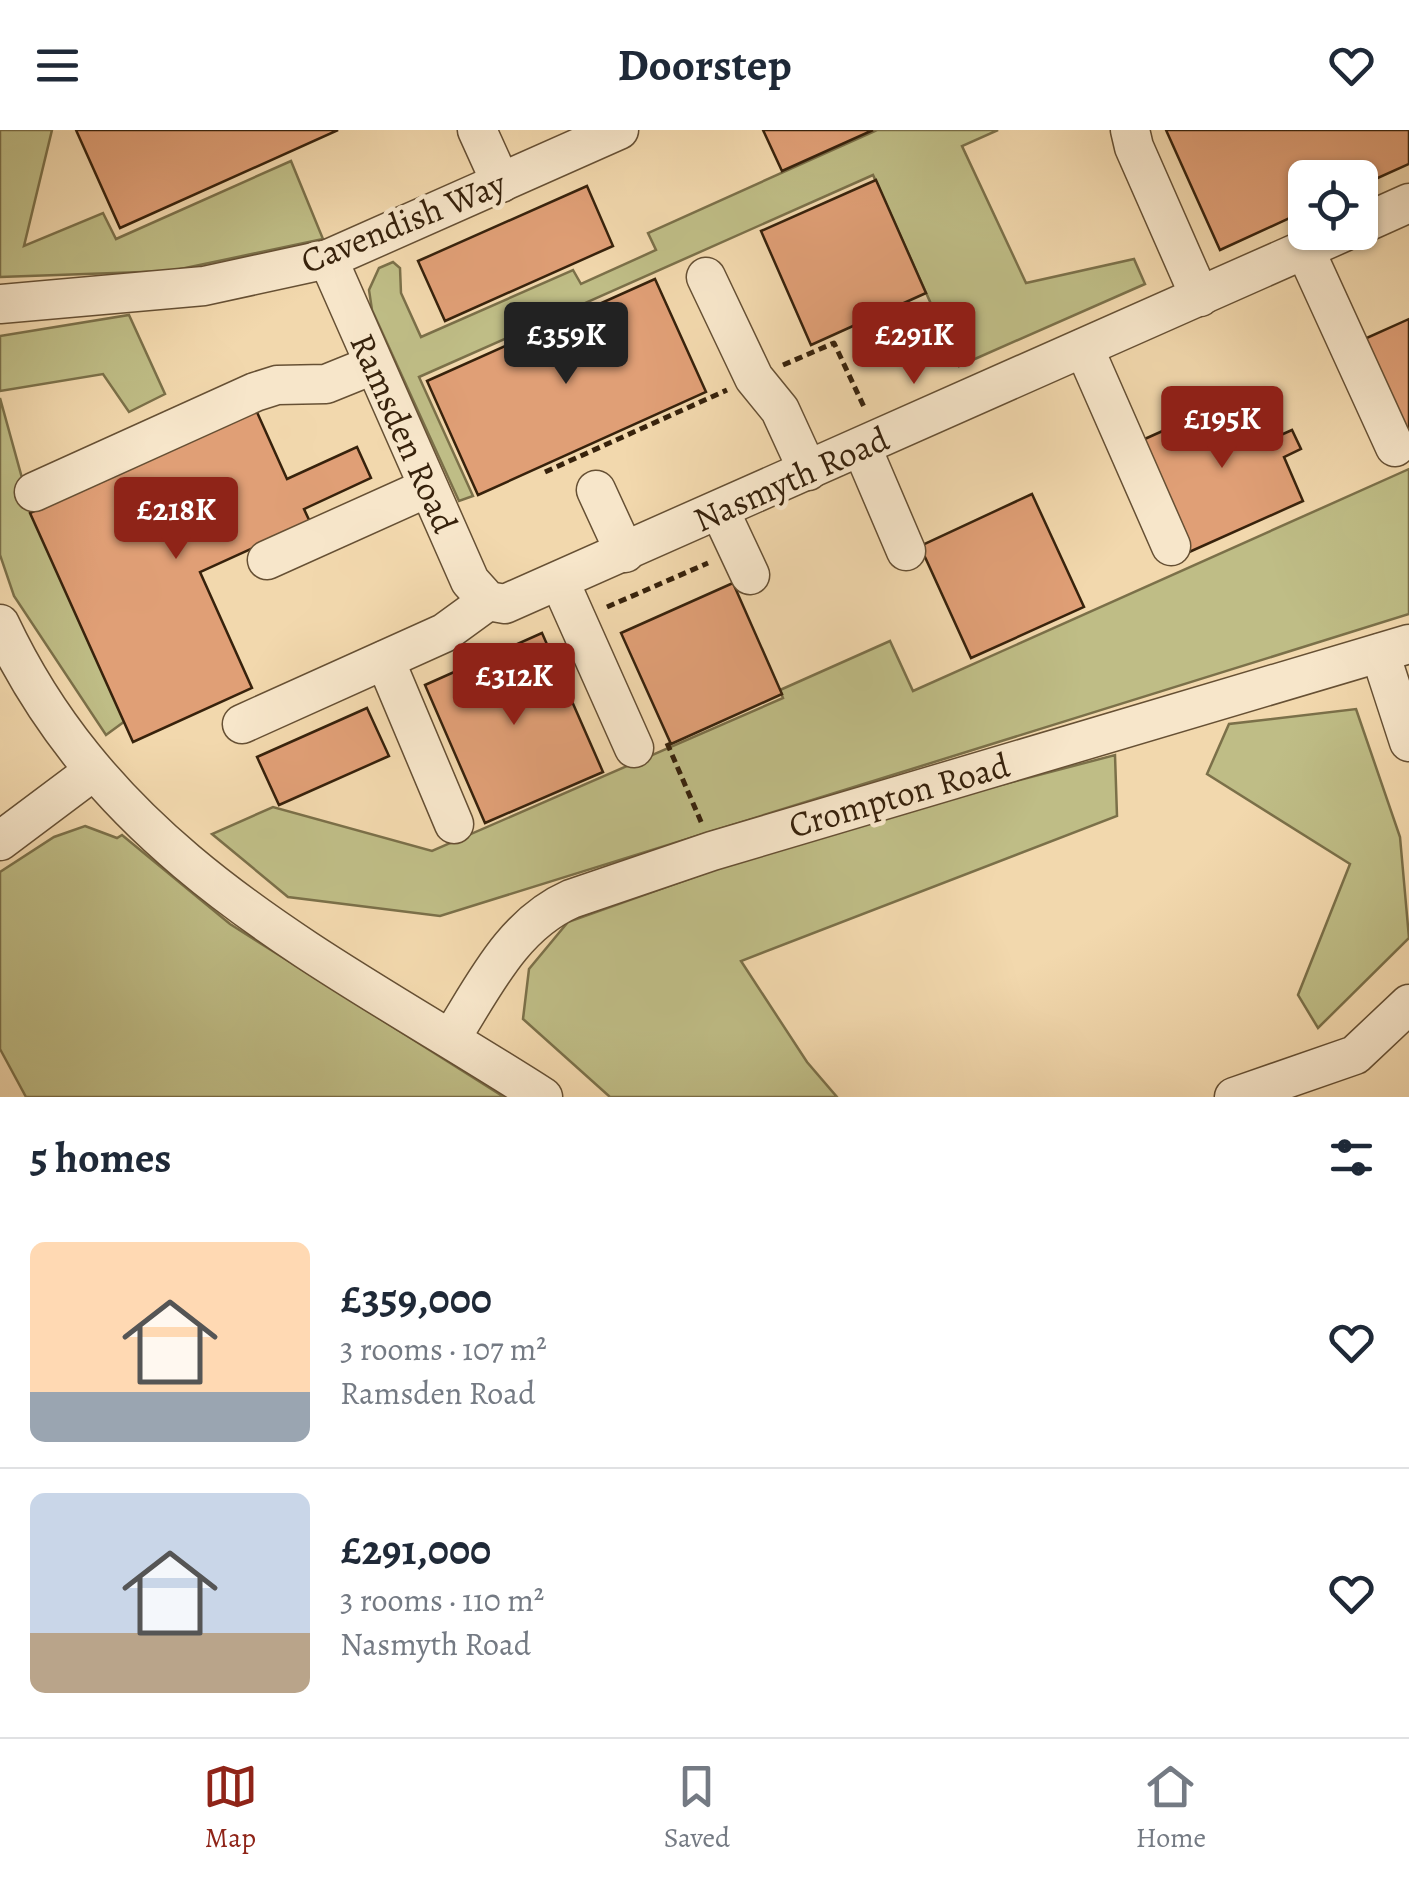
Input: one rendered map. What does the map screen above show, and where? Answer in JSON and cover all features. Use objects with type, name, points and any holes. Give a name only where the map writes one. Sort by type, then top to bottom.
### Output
[{"type":"street","points":[[477,130],[501,183]]},
{"type":"street","name":"Cavendish Way","points":[[0,304],[204,286],[328,259],[619,130]]},
{"type":"street","points":[[1130,130],[1200,296]]},
{"type":"street","points":[[1378,217],[1409,204]]},
{"type":"street","points":[[1305,250],[1395,447]]},
{"type":"street","name":"Nasmyth Road","points":[[242,724],[444,633],[488,601],[512,603],[808,472],[864,430],[1084,348],[1305,250]]},
{"type":"street","name":"Ramsden Road","points":[[328,259],[473,587],[488,601]]},
{"type":"street","points":[[718,272],[808,472]]},
{"type":"street","points":[[1084,348],[1172,546]]},
{"type":"street","points":[[34,492],[255,392],[288,384],[326,384],[373,365]]},
{"type":"street","points":[[864,430],[906,551]]},
{"type":"street","points":[[266,560],[428,488]]},
{"type":"street","points":[[596,490],[625,553]]},
{"type":"street","points":[[720,510],[744,562]]},
{"type":"street","points":[[560,582],[652,749]]},
{"type":"street","points":[[0,624],[68,743],[131,816],[216,888],[542,1097]]},
{"type":"street","points":[[1394,649],[1409,742]]},
{"type":"street","name":"Crompton Road","points":[[450,1038],[518,936],[538,918],[572,898],[712,850],[1394,649]]},
{"type":"street","points":[[385,660],[454,824]]},
{"type":"street","points":[[0,841],[92,772]]},
{"type":"street","points":[[1234,1097],[1354,1055],[1404,1019]]},
{"type":"path","points":[[545,472],[834,342],[864,430]]},
{"type":"path","points":[[607,607],[744,562]]},
{"type":"path","points":[[652,749],[697,811]]},
{"type":"shaded area","points":[[0,130],[52,130],[24,246],[103,213],[116,239],[291,161],[323,239],[171,271],[0,277]]},
{"type":"shaded area","points":[[877,130],[998,130],[962,146],[1026,283],[1134,259],[1145,284],[959,366],[873,175],[419,377],[473,496],[459,501],[372,310],[369,290],[379,268],[393,262],[400,268],[401,293],[421,337],[573,270],[581,284],[656,250],[648,233]]},
{"type":"shaded area","points":[[129,315],[165,394],[129,412],[103,374],[0,391],[0,336]]},
{"type":"shaded area","points":[[0,398],[30,507],[125,721],[106,735],[14,596],[0,555]]},
{"type":"shaded area","points":[[1409,469],[1409,614],[440,916],[288,897],[212,834],[273,807],[432,851],[783,698],[780,690],[890,641],[913,691]]},
{"type":"shaded area","points":[[1356,709],[1400,837],[1409,938],[1318,1028],[1298,995],[1350,864],[1207,774],[1229,724]]},
{"type":"shaded area","points":[[1115,755],[1117,816],[741,961],[807,1062],[837,1097],[610,1097],[523,1019],[529,969],[568,922],[818,833]]},
{"type":"shaded area","points":[[85,826],[117,838],[122,835],[230,924],[504,1097],[26,1097],[0,1049],[0,872],[54,837]]},
{"type":"building","points":[[76,130],[338,130],[120,228]]},
{"type":"building","points":[[763,130],[873,130],[782,171]]},
{"type":"building","points":[[1166,130],[1409,130],[1409,164],[1378,178],[1378,160],[1288,160],[1288,219],[1220,250]]},
{"type":"building","points":[[876,180],[926,293],[811,345],[761,231]]},
{"type":"building","points":[[587,186],[613,246],[445,321],[418,261]]},
{"type":"building","points":[[655,279],[706,392],[478,495],[427,381]]},
{"type":"building","points":[[1409,319],[1409,451],[1360,341]]},
{"type":"building","points":[[1252,391],[1274,438],[1292,430],[1301,449],[1284,457],[1303,501],[1187,553],[1138,442]]},
{"type":"building","points":[[256,410],[287,479],[357,447],[371,478],[304,509],[310,522],[200,572],[252,688],[133,742],[30,513]]},
{"type":"building","points":[[1032,494],[1084,607],[971,658],[920,546]]},
{"type":"building","points":[[733,583],[782,694],[671,744],[621,633]]},
{"type":"building","points":[[542,633],[603,772],[485,823],[425,685]]},
{"type":"building","points":[[367,708],[389,756],[279,805],[257,757]]}]
